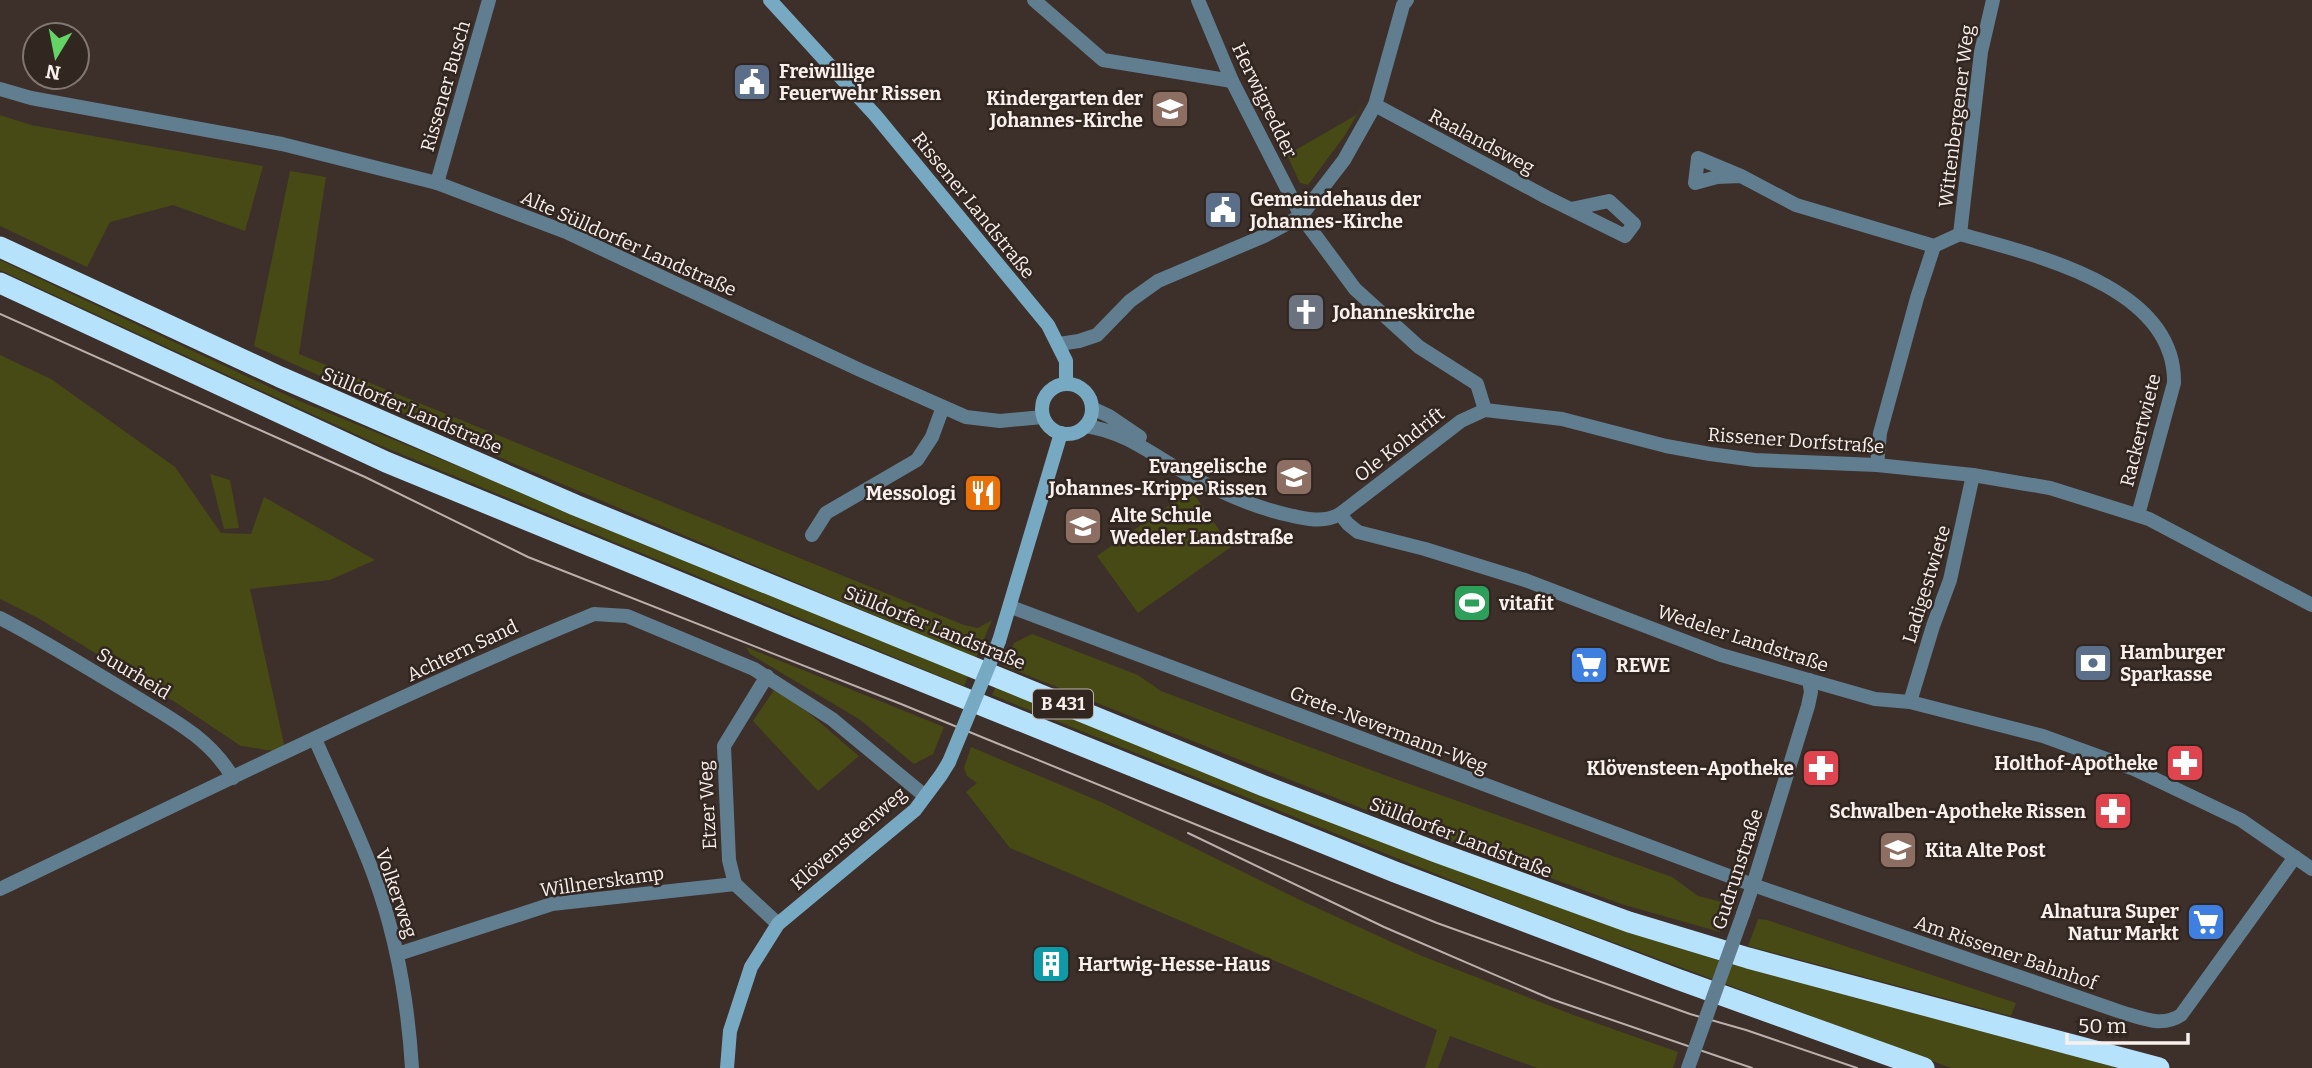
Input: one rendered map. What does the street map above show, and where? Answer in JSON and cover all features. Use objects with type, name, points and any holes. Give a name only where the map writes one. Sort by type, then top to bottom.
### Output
[{"type":"highway","name":"Sülldorfer Landstraße","points":[[0,247],[280,377],[575,505],[1264,786],[1424,848],[1629,922],[1748,958],[2159,1068]]},
{"type":"highway","name":"B 431","points":[[0,283],[386,462],[776,622],[1395,872],[1677,979],[1924,1068]]},
{"type":"street","name":"Rissener Busch","points":[[437,183],[489,0]]},
{"type":"street","name":"Rissener Landstraße","points":[[770,0],[876,116],[1048,325],[1066,361],[1066,384]]},
{"type":"street","points":[[1034,0],[1103,60],[1232,81]]},
{"type":"street","name":"Herwigredder","points":[[1198,0],[1232,81],[1301,216]]},
{"type":"street","points":[[1059,344],[1097,335],[1130,301],[1158,281],[1264,236],[1301,216],[1344,160],[1375,105],[1402,5],[1406,0]]},
{"type":"street","name":"Wittenbergener Weg","points":[[1934,246],[1960,234],[1981,51],[1993,0]]},
{"type":"street","name":"Alte Sülldorfer Landstraße","points":[[0,89],[31,98],[282,144],[437,183],[566,232],[966,417],[989,421],[1043,417]]},
{"type":"street","name":"Raalandsweg","points":[[1375,105],[1571,209]]},
{"type":"street","points":[[1741,176],[1796,205],[1934,246],[1880,433],[1877,465]]},
{"type":"street","points":[[1301,216],[1355,289],[1419,347],[1477,384],[1485,410]]},
{"type":"street","name":"Rackertwiete","points":[[1960,234],[2060,263],[2128,300],[2160,331],[2175,365],[2174,383],[2138,515]]},
{"type":"street","points":[[1066,384],[1081,388],[1091,401],[1092,408],[1085,426],[1078,432],[1060,433],[1050,427],[1043,417],[1042,408],[1049,391],[1066,384]]},
{"type":"street","points":[[812,536],[826,513],[917,460],[932,437],[943,407]]},
{"type":"street","points":[[1092,408],[1134,433],[1184,473],[1220,492],[1267,510],[1320,520],[1331,519],[1340,514]]},
{"type":"street","name":"Rissener Dorfstraße","points":[[1485,410],[1563,419],[1666,446],[1710,454],[1766,461],[1877,465],[1973,475],[2050,488],[2138,515],[2312,605]]},
{"type":"street","name":"Ole Kohdrift","points":[[1340,514],[1461,421],[1485,410]]},
{"type":"street","points":[[1085,426],[1114,432],[1161,457]]},
{"type":"street","name":"Klövensteenweg","points":[[727,1068],[730,1031],[751,967],[778,924],[907,816],[941,775],[948,762],[1011,607],[1060,433]]},
{"type":"street","name":"Ladigestwiete","points":[[1910,702],[1933,626],[1951,580],[1973,475]]},
{"type":"street","name":"Wedeler Landstraße","points":[[1340,514],[1353,528],[1366,535],[1425,549],[1525,580],[1721,655],[1875,699],[1910,702],[2043,736],[2134,769],[2241,820],[2312,870]]},
{"type":"street","name":"Grete-Nevermann-Weg","points":[[1011,607],[1754,886]]},
{"type":"street","name":"Achtern Sand","points":[[0,889],[315,739],[530,640],[594,614],[627,616],[754,668],[832,719],[925,796]]},
{"type":"street","name":"Suurheid","points":[[0,618],[44,641],[186,727],[223,760],[233,778]]},
{"type":"street","name":"Etzer Weg","points":[[735,884],[729,860],[724,746],[767,676]]},
{"type":"street","name":"Gudrunstraße","points":[[1688,1068],[1754,886],[1808,706],[1811,692],[1809,680]]},
{"type":"street","name":"Volkerweg","points":[[315,739],[375,878],[398,954],[410,1027],[412,1068]]},
{"type":"street","name":"Am Rissener Bahnhof","points":[[1754,886],[2127,1014],[2155,1022],[2166,1022],[2181,1016],[2295,857]]},
{"type":"street","points":[[735,884],[778,924]]},
{"type":"street","name":"Willnerskamp","points":[[398,954],[552,904],[735,884]]},
{"type":"green space","points":[[1365,101],[1345,135],[1308,185],[1300,183],[1287,155],[1356,115]]},
{"type":"green space","points":[[0,115],[31,125],[263,166],[245,231],[173,205],[110,222],[87,267],[0,226]]},
{"type":"green space","points":[[290,171],[326,177],[299,354],[964,625],[978,628],[992,620],[976,658],[512,463],[254,346]]},
{"type":"green space","points":[[0,260],[297,400],[968,676],[964,686],[379,445],[0,270]]},
{"type":"green space","points":[[0,355],[51,379],[175,467],[221,533],[251,534],[264,497],[375,560],[330,580],[250,589],[286,753],[241,746],[38,618],[0,599]]},
{"type":"green space","points":[[210,474],[230,480],[239,528],[224,529]]},
{"type":"green space","points":[[1191,490],[1231,547],[1138,613],[1097,556]]},
{"type":"green space","points":[[1032,634],[1138,675],[1161,691],[1387,776],[1672,877],[1698,896],[1726,903],[1729,909],[1720,932],[1621,904],[1361,808],[1004,666],[1014,643]]},
{"type":"green space","points":[[746,647],[944,727],[933,754],[914,764],[859,719],[750,654]]},
{"type":"green space","points":[[996,686],[1351,828],[2125,1068],[1951,1068],[1513,905],[992,695]]},
{"type":"green space","points":[[774,690],[807,712],[859,756],[818,791],[753,721]]},
{"type":"green space","points":[[971,747],[1101,802],[1302,901],[1422,956],[1576,1016],[1678,1052],[1673,1068],[1537,1068],[1450,1036],[1438,1068],[1425,1068],[1437,1030],[1010,848],[966,792],[977,783],[967,776],[964,768]]},
{"type":"green space","points":[[1758,919],[2016,1003],[2011,1016],[1748,946]]},
{"type":"tram line","points":[[0,314],[365,477],[528,557],[901,704],[1437,923],[1690,1014],[1857,1068]]},
{"type":"tram line","points":[[1188,833],[1384,927],[1551,999],[1752,1068]]},
{"type":"place","name":"Freiwillige Feuerwehr Rissen","points":[[752,82]]},
{"type":"place","name":"Kindergarten der Johannes-Kirche","points":[[1170,109]]},
{"type":"place","name":"Gemeindehaus der Johannes-Kirche","points":[[1223,210]]},
{"type":"place","name":"Johanneskirche","points":[[1306,312]]},
{"type":"place","name":"Evangelische Johannes-Krippe Rissen","points":[[1294,477]]},
{"type":"place","name":"Messologi","points":[[983,493]]},
{"type":"place","name":"Alte Schule Wedeler Landstraße","points":[[1083,526]]},
{"type":"place","name":"vitafit","points":[[1472,603]]},
{"type":"place","name":"Hamburger Sparkasse","points":[[2093,663]]},
{"type":"place","name":"REWE","points":[[1589,665]]},
{"type":"place","name":"Holthof-Apotheke","points":[[2185,763]]},
{"type":"place","name":"Klövensteen-Apotheke","points":[[1821,768]]},
{"type":"place","name":"Schwalben-Apotheke Rissen","points":[[2113,811]]},
{"type":"place","name":"Kita Alte Post","points":[[1898,850]]},
{"type":"place","name":"Alnatura Super Natur Markt","points":[[2206,922]]},
{"type":"place","name":"Hartwig-Hesse-Haus","points":[[1051,964]]}]
